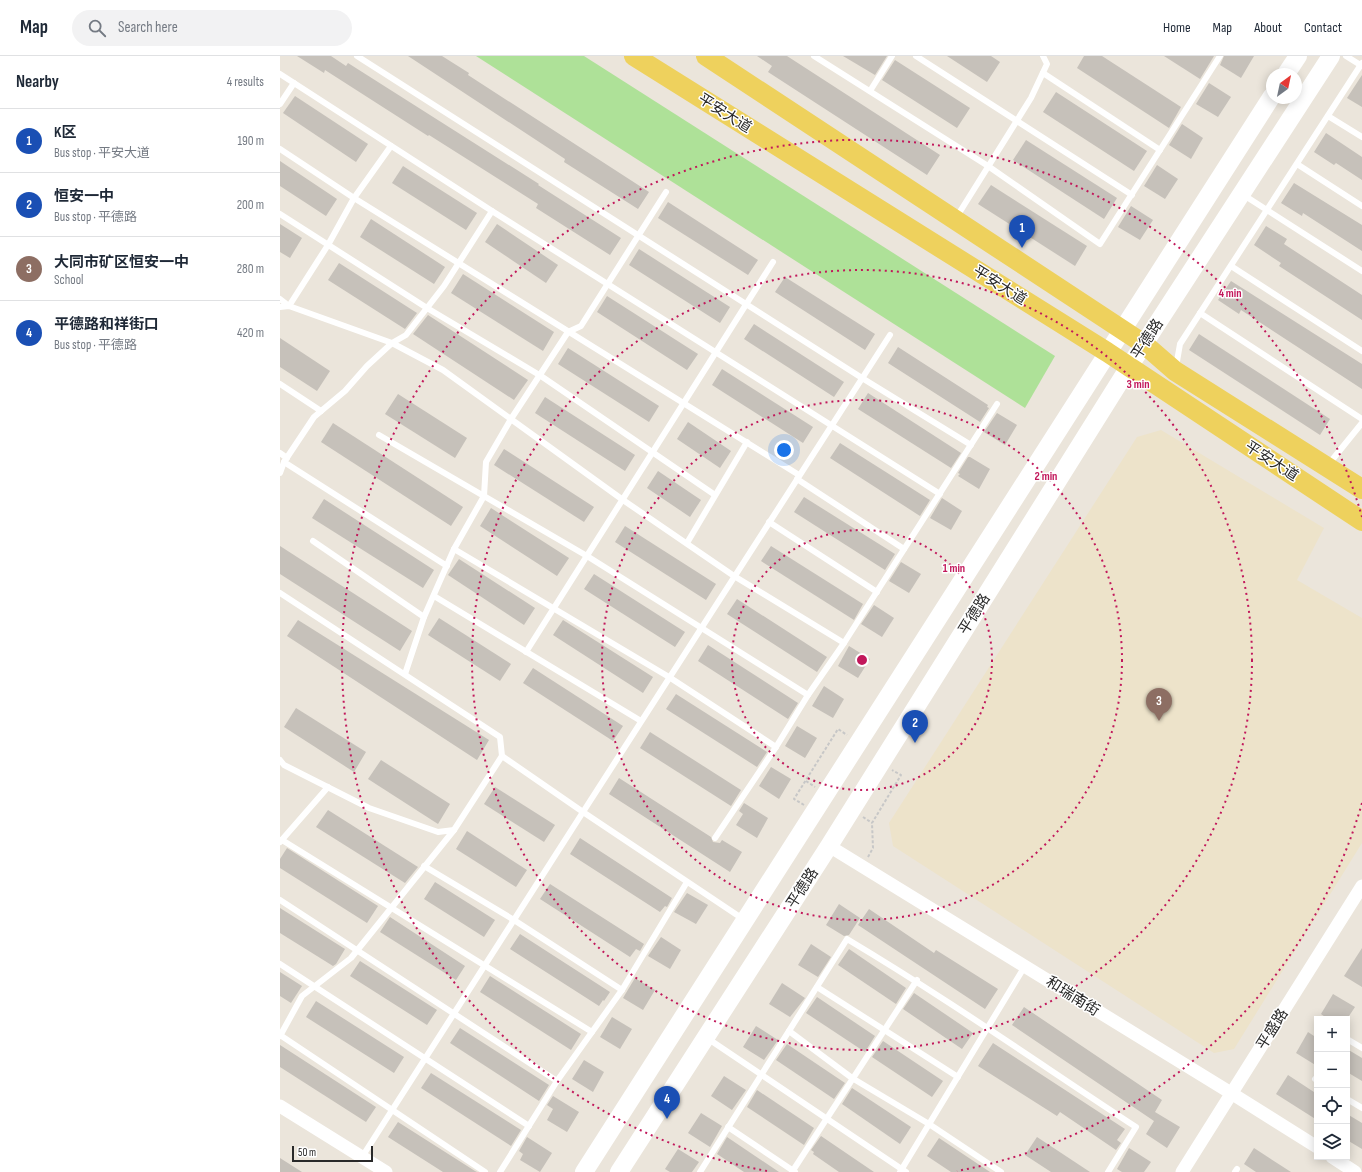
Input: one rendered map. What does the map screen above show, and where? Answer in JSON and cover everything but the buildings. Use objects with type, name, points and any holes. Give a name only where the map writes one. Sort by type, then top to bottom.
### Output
[{"type":"main road","name":"平安大道","points":[[634,56],[1107,352],[1362,521]]},
{"type":"main road","name":"平安大道","points":[[706,56],[1122,331],[1144,344],[1175,371],[1362,489]]},
{"type":"main road","points":[[1290,68],[1298,56]]},
{"type":"main road","name":"平德路","points":[[619,1172],[829,846],[1129,367],[1331,56]]},
{"type":"main road","name":"平德路","points":[[584,1172],[1267,104]]},
{"type":"street","name":"和瑞南街","points":[[829,846],[1232,1093],[1314,1146]]},
{"type":"street","name":"平盛路","points":[[1182,1172],[1362,886]]},
{"type":"street","points":[[280,1106],[362,1157],[379,1170]]},
{"type":"street","points":[[1337,1160],[1355,1172]]},
{"type":"lane","points":[[357,56],[862,378],[971,445]]},
{"type":"lane","points":[[814,56],[988,166],[1100,244],[1220,56]]},
{"type":"lane","points":[[870,91],[892,56]]},
{"type":"lane","points":[[916,56],[1132,194]]},
{"type":"lane","points":[[954,220],[1032,98],[1048,64],[1043,56]]},
{"type":"lane","points":[[1175,371],[1180,344],[1362,65],[1346,56]]},
{"type":"lane","points":[[1043,73],[1160,150]]},
{"type":"lane","points":[[280,74],[492,211],[940,494]]},
{"type":"lane","points":[[280,104],[294,83]]},
{"type":"lane","points":[[1328,116],[1362,137]]},
{"type":"lane","points":[[289,306],[328,244],[354,198],[391,146]]},
{"type":"lane","points":[[280,149],[354,198],[747,442],[904,549]]},
{"type":"lane","points":[[1297,164],[1362,206]]},
{"type":"lane","points":[[404,674],[424,617],[446,566],[484,496],[486,462],[511,420],[541,376],[568,332],[581,326],[666,192]]},
{"type":"lane","points":[[1241,194],[1362,271]]},
{"type":"lane","points":[[280,473],[286,460],[314,417],[344,392],[367,366],[392,343],[406,335],[428,308],[444,286],[492,211]]},
{"type":"lane","points":[[280,214],[428,308],[541,376],[715,495]]},
{"type":"lane","points":[[526,652],[774,262]]},
{"type":"lane","points":[[1231,266],[1362,351]]},
{"type":"lane","points":[[280,300],[289,306],[392,343],[443,370],[623,500],[734,576],[844,643]]},
{"type":"lane","points":[[280,307],[289,306]]},
{"type":"lane","points":[[1200,313],[1362,419]]},
{"type":"lane","points":[[362,1157],[890,335]]},
{"type":"lane","points":[[280,384],[321,411]]},
{"type":"lane","points":[[715,838],[776,747],[808,695],[844,643],[997,404]]},
{"type":"lane","points":[[1326,467],[1362,423]]},
{"type":"lane","points":[[379,435],[587,556],[808,695]]},
{"type":"lane","points":[[687,543],[747,442]]},
{"type":"lane","points":[[280,453],[286,460],[446,566]]},
{"type":"lane","points":[[769,522],[877,592]]},
{"type":"lane","points":[[313,542],[424,617]]},
{"type":"lane","points":[[454,549],[669,677],[776,747]]},
{"type":"lane","points":[[280,593],[500,737],[502,756],[454,830],[352,958],[302,996],[280,1036],[485,1172]]},
{"type":"lane","points":[[434,596],[641,721]]},
{"type":"lane","points":[[502,756],[745,920]]},
{"type":"lane","points":[[280,760],[284,765],[369,808],[438,832],[454,830]]},
{"type":"lane","points":[[328,787],[281,841],[392,907],[484,966],[592,1032]]},
{"type":"lane","points":[[424,866],[514,920],[622,990]]},
{"type":"lane","points":[[500,1172],[557,1081],[622,990],[687,882]]},
{"type":"lane","points":[[280,900],[557,1081]]},
{"type":"lane","points":[[700,1172],[847,939],[917,980],[987,1029],[1136,1127],[1108,1172]]},
{"type":"lane","points":[[280,964],[313,987],[529,1126]]},
{"type":"lane","points":[[705,1037],[902,1171],[1025,966]]},
{"type":"lane","points":[[728,1127],[794,1172],[826,1118],[917,980]]},
{"type":"lane","points":[[817,987],[958,1077]]},
{"type":"lane","points":[[789,1031],[852,1078],[929,1124],[1001,1172]]},
{"type":"lane","points":[[1350,1041],[1362,1048]]},
{"type":"lane","points":[[1350,1101],[1362,1108]]},
{"type":"path","points":[[794,799],[838,730]]},
{"type":"path","points":[[873,848],[872,823],[901,776]]},
{"type":"shaded area","points":[[1161,430],[1324,528],[1297,580],[1362,618],[1362,843],[1234,1049],[1214,1053],[893,846],[889,823],[1137,437]]},
{"type":"green space","points":[[476,56],[584,56],[1055,356],[1025,408]]},
{"type":"place","name":"K区","points":[[1022,248]]},
{"type":"place","name":"大同市矿区恒安一中","points":[[1159,721]]},
{"type":"place","name":"恒安一中","points":[[915,743]]},
{"type":"place","name":"平德路和祥街口","points":[[667,1119]]}]
